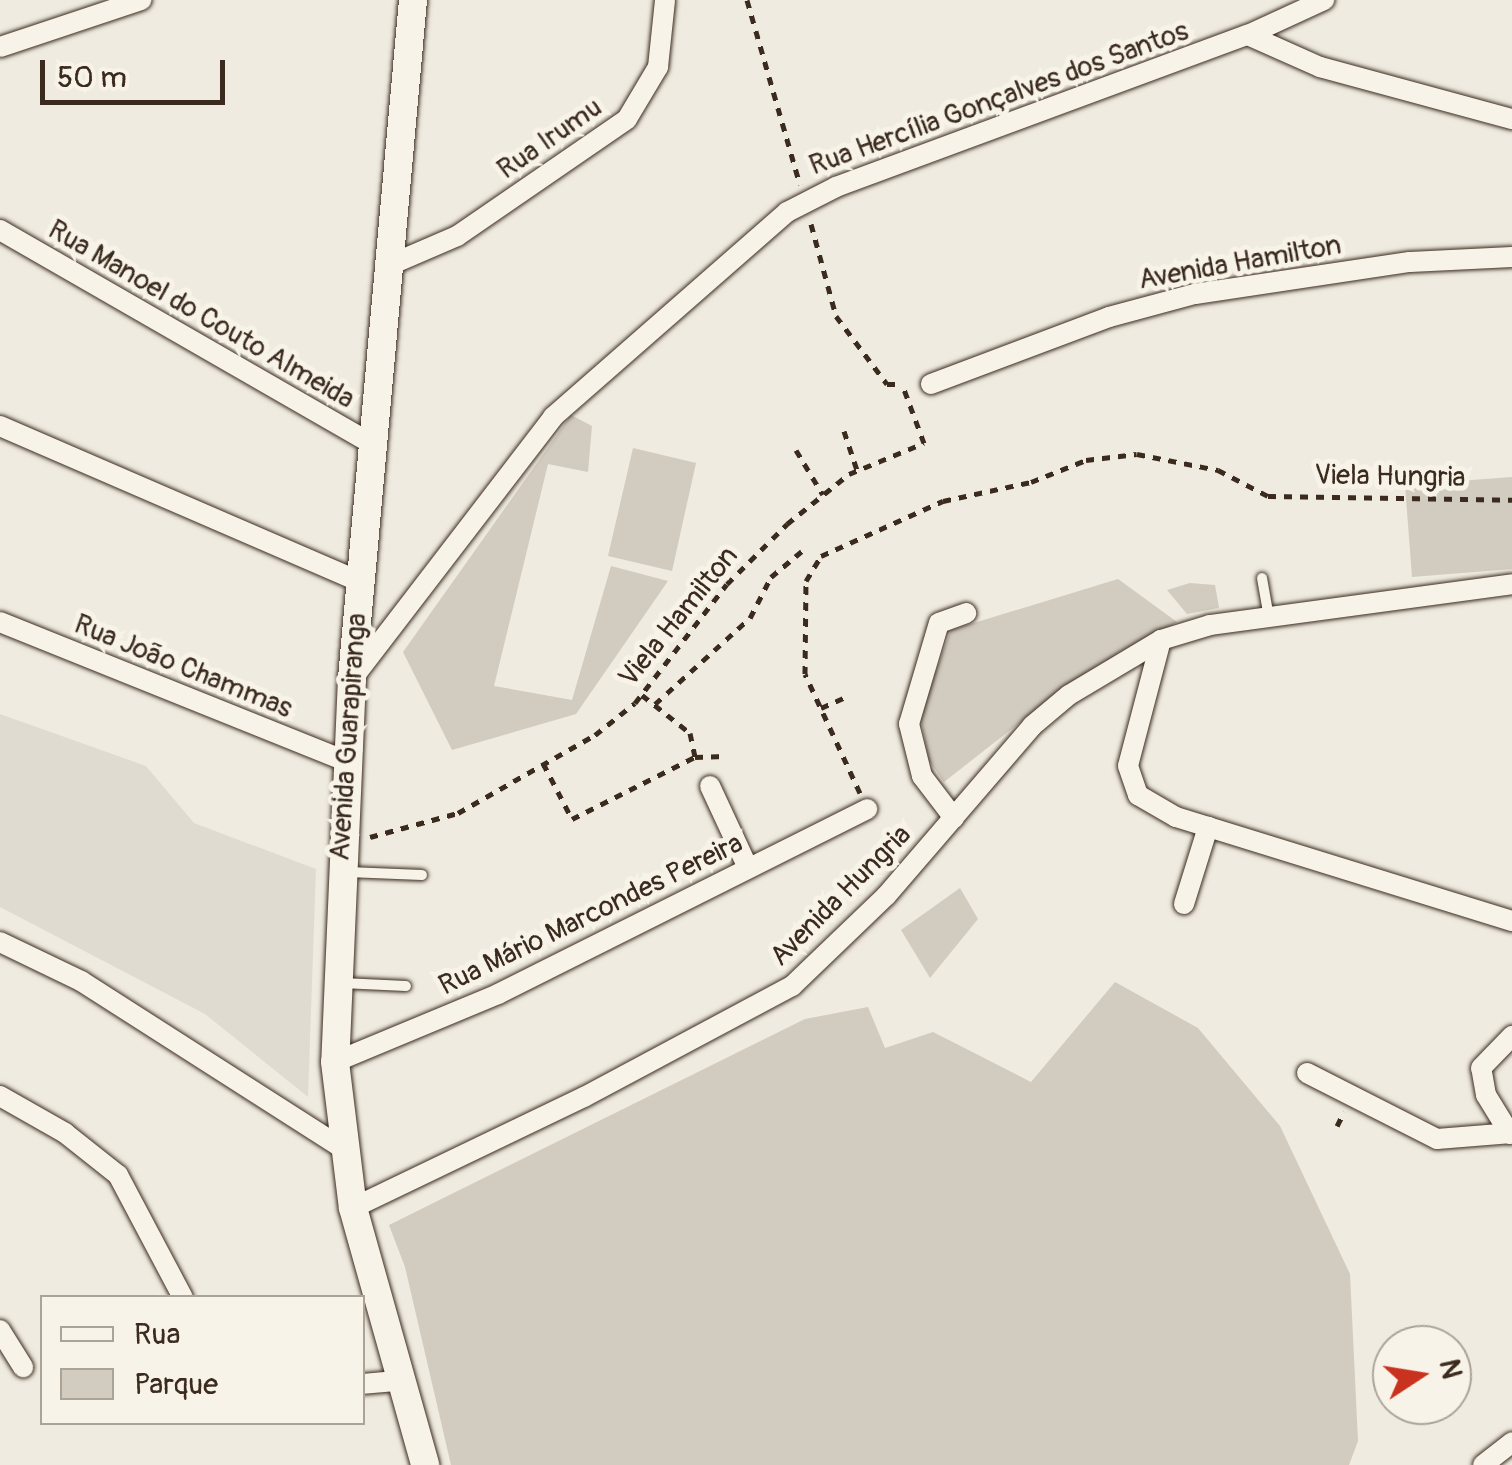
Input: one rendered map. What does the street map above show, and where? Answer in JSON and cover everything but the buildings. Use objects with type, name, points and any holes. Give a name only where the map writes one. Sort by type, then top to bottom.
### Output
[{"type":"main road","name":"Avenida Guarapiranga","points":[[412,0],[392,264],[359,580],[346,761],[335,1062],[353,1208],[396,1381],[426,1465]]},
{"type":"street","points":[[0,47],[141,0]]},
{"type":"street","name":"Rua Irumu","points":[[392,264],[457,236],[628,118],[658,67],[665,0]]},
{"type":"street","name":"Rua Hercília Gonçalves dos Santos","points":[[352,678],[553,417],[804,201],[1248,35],[1324,0]]},
{"type":"street","points":[[1248,35],[1320,67],[1512,119]]},
{"type":"street","name":"Rua Manoel do Couto Almeida","points":[[0,230],[375,446]]},
{"type":"street","name":"Avenida Hamilton","points":[[931,384],[1109,317],[1195,294],[1410,262],[1512,257]]},
{"type":"street","points":[[0,426],[359,580]]},
{"type":"street","name":"Avenida Hungria","points":[[353,1208],[766,1003],[827,956],[1032,726],[1069,695],[1161,640],[1269,616],[1512,584]]},
{"type":"street","points":[[954,818],[922,776],[909,724],[939,623],[966,613]]},
{"type":"street","name":"Rua João Chammas","points":[[0,622],[346,761]]},
{"type":"street","points":[[1161,640],[1128,766],[1132,782],[1153,806],[1208,827],[1512,921]]},
{"type":"street","points":[[710,786],[748,868]]},
{"type":"street","name":"Rua Mário Marcondes Pereira","points":[[335,1062],[498,994],[867,809]]},
{"type":"street","points":[[1184,904],[1208,827]]},
{"type":"street","points":[[0,942],[81,980],[345,1150]]},
{"type":"street","points":[[1308,1073],[1437,1138],[1511,1134],[1486,1094],[1481,1068],[1512,1036]]},
{"type":"street","points":[[0,1096],[65,1133],[118,1175],[181,1295]]},
{"type":"street","points":[[0,1330],[23,1367]]},
{"type":"street","points":[[365,1384],[396,1381]]},
{"type":"street","points":[[1482,1465],[1512,1442]]},
{"type":"lane","points":[[1262,578],[1269,616]]},
{"type":"lane","points":[[341,872],[422,875]]},
{"type":"lane","points":[[336,982],[406,986]]},
{"type":"path","points":[[747,0],[804,201]]},
{"type":"path","name":"Viela Hamilton","points":[[342,842],[458,814],[594,735],[642,694],[727,584],[823,495],[857,470],[924,443],[902,384],[887,384],[836,316],[804,201]]},
{"type":"path","points":[[844,431],[857,470]]},
{"type":"path","points":[[796,450],[823,495]]},
{"type":"path","name":"Viela Hungria","points":[[821,708],[801,650],[810,568],[822,556],[943,501],[1031,482],[1086,460],[1137,454],[1218,470],[1268,496],[1512,500]]},
{"type":"path","points":[[655,704],[750,618],[771,577],[802,551]]},
{"type":"path","points":[[642,694],[690,733],[695,757]]},
{"type":"path","points":[[846,697],[821,708],[867,809]]},
{"type":"path","points":[[543,763],[572,819],[695,757],[725,756]]},
{"type":"shaded area","points":[[0,714],[146,766],[194,823],[316,869],[308,1097],[205,1014],[0,907]]},
{"type":"green space","points":[[571,415],[592,426],[588,472],[548,464],[494,686],[572,700],[611,566],[668,581],[576,714],[452,750],[403,652]]},
{"type":"green space","points":[[633,448],[696,463],[672,571],[608,556]]},
{"type":"green space","points":[[1512,477],[1512,569],[1412,577],[1405,485]]},
{"type":"green space","points":[[1118,579],[1177,622],[1064,688],[944,782],[929,761],[920,714],[951,630]]},
{"type":"green space","points":[[1190,583],[1215,585],[1219,608],[1187,614],[1167,590]]},
{"type":"green space","points":[[960,888],[978,919],[930,978],[901,930]]},
{"type":"green space","points":[[1115,982],[1198,1028],[1280,1126],[1350,1274],[1358,1441],[1349,1465],[451,1465],[405,1267],[389,1225],[805,1019],[868,1007],[885,1048],[933,1032],[1031,1082]]}]
